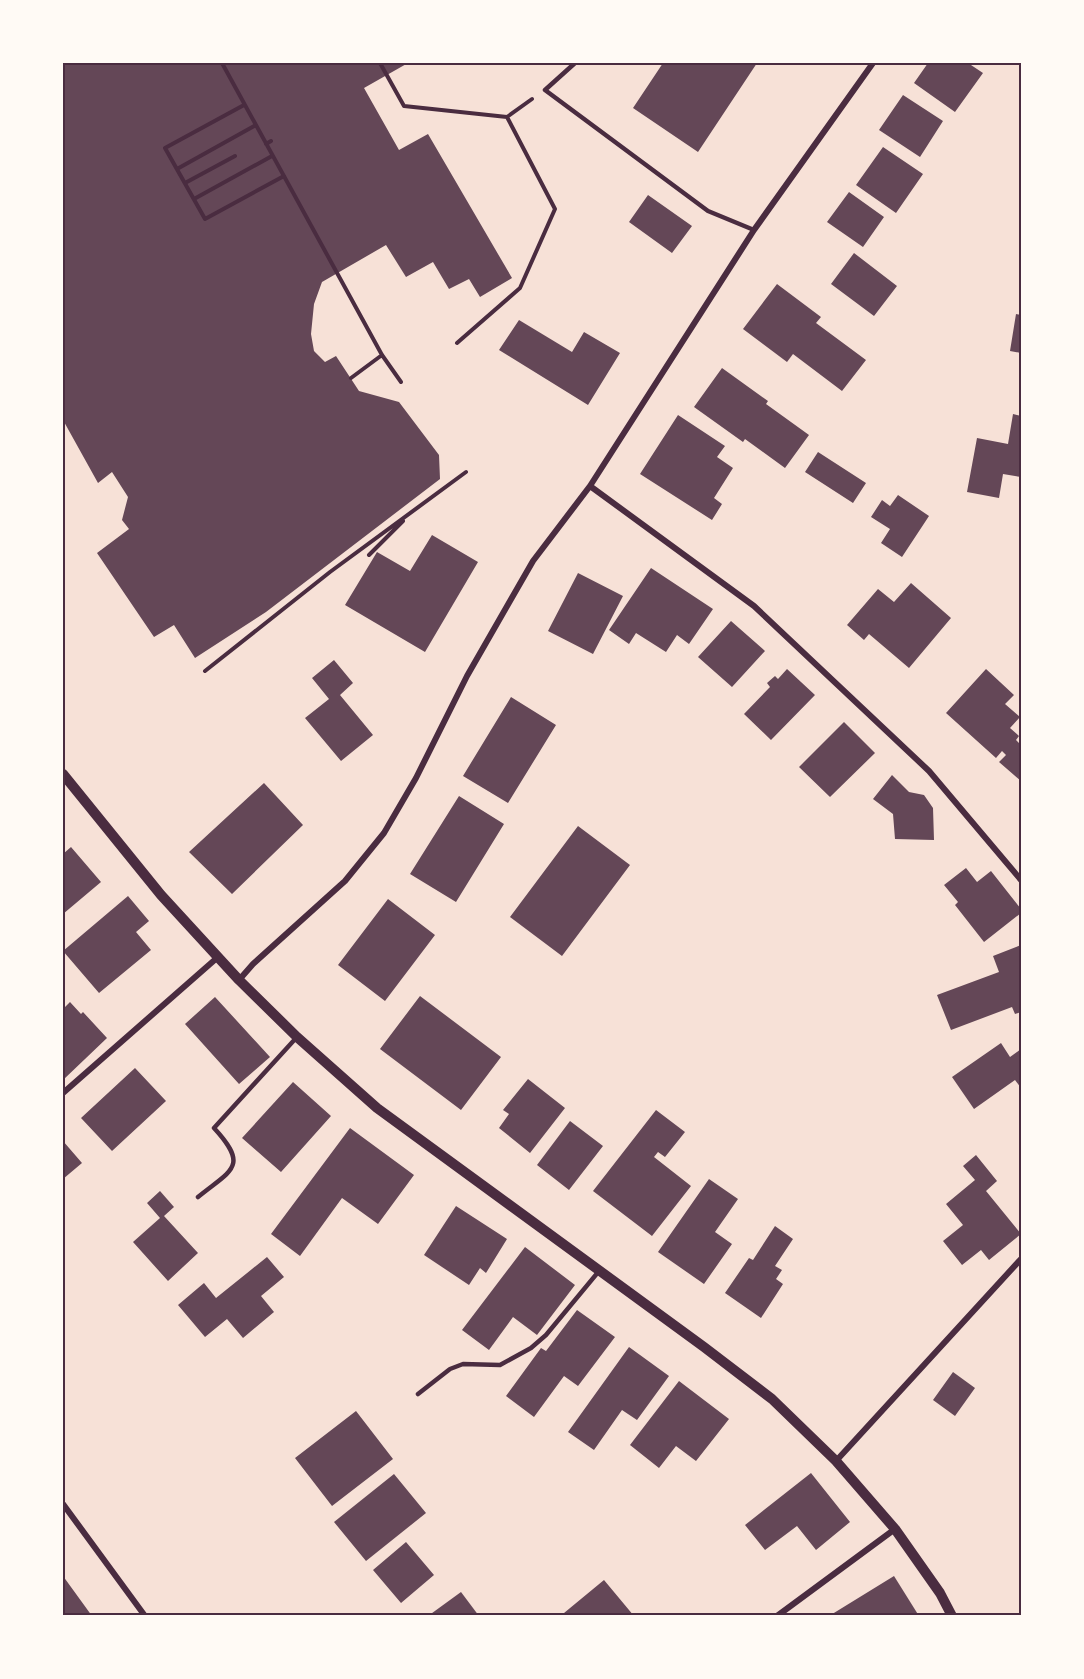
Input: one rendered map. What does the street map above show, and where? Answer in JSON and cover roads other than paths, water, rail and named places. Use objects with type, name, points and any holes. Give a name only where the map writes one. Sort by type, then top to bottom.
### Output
[{"type":"street","points":[[239,980],[253,964],[345,880],[384,833],[416,778],[466,676],[533,561],[590,486],[754,230],[873,63]]},
{"type":"street","points":[[590,486],[754,606],[929,771],[1021,880]]},
{"type":"street","points":[[63,774],[161,895],[239,980],[297,1037],[377,1108],[704,1347],[771,1399],[836,1461],[895,1528],[940,1593],[952,1616]]},
{"type":"street","points":[[63,1093],[218,957]]},
{"type":"street","points":[[836,1461],[1021,1259]]},
{"type":"street","points":[[63,1504],[145,1616]]},
{"type":"street","points":[[777,1616],[895,1528]]},
{"type":"lane","points":[[575,63],[545,90],[708,211],[754,230]]},
{"type":"lane","points":[[198,1197],[233,1168],[235,1160],[223,1137],[214,1128],[297,1037]]},
{"type":"lane","points":[[418,1394],[450,1369],[463,1364],[500,1365],[531,1348],[546,1335],[598,1271]]}]
